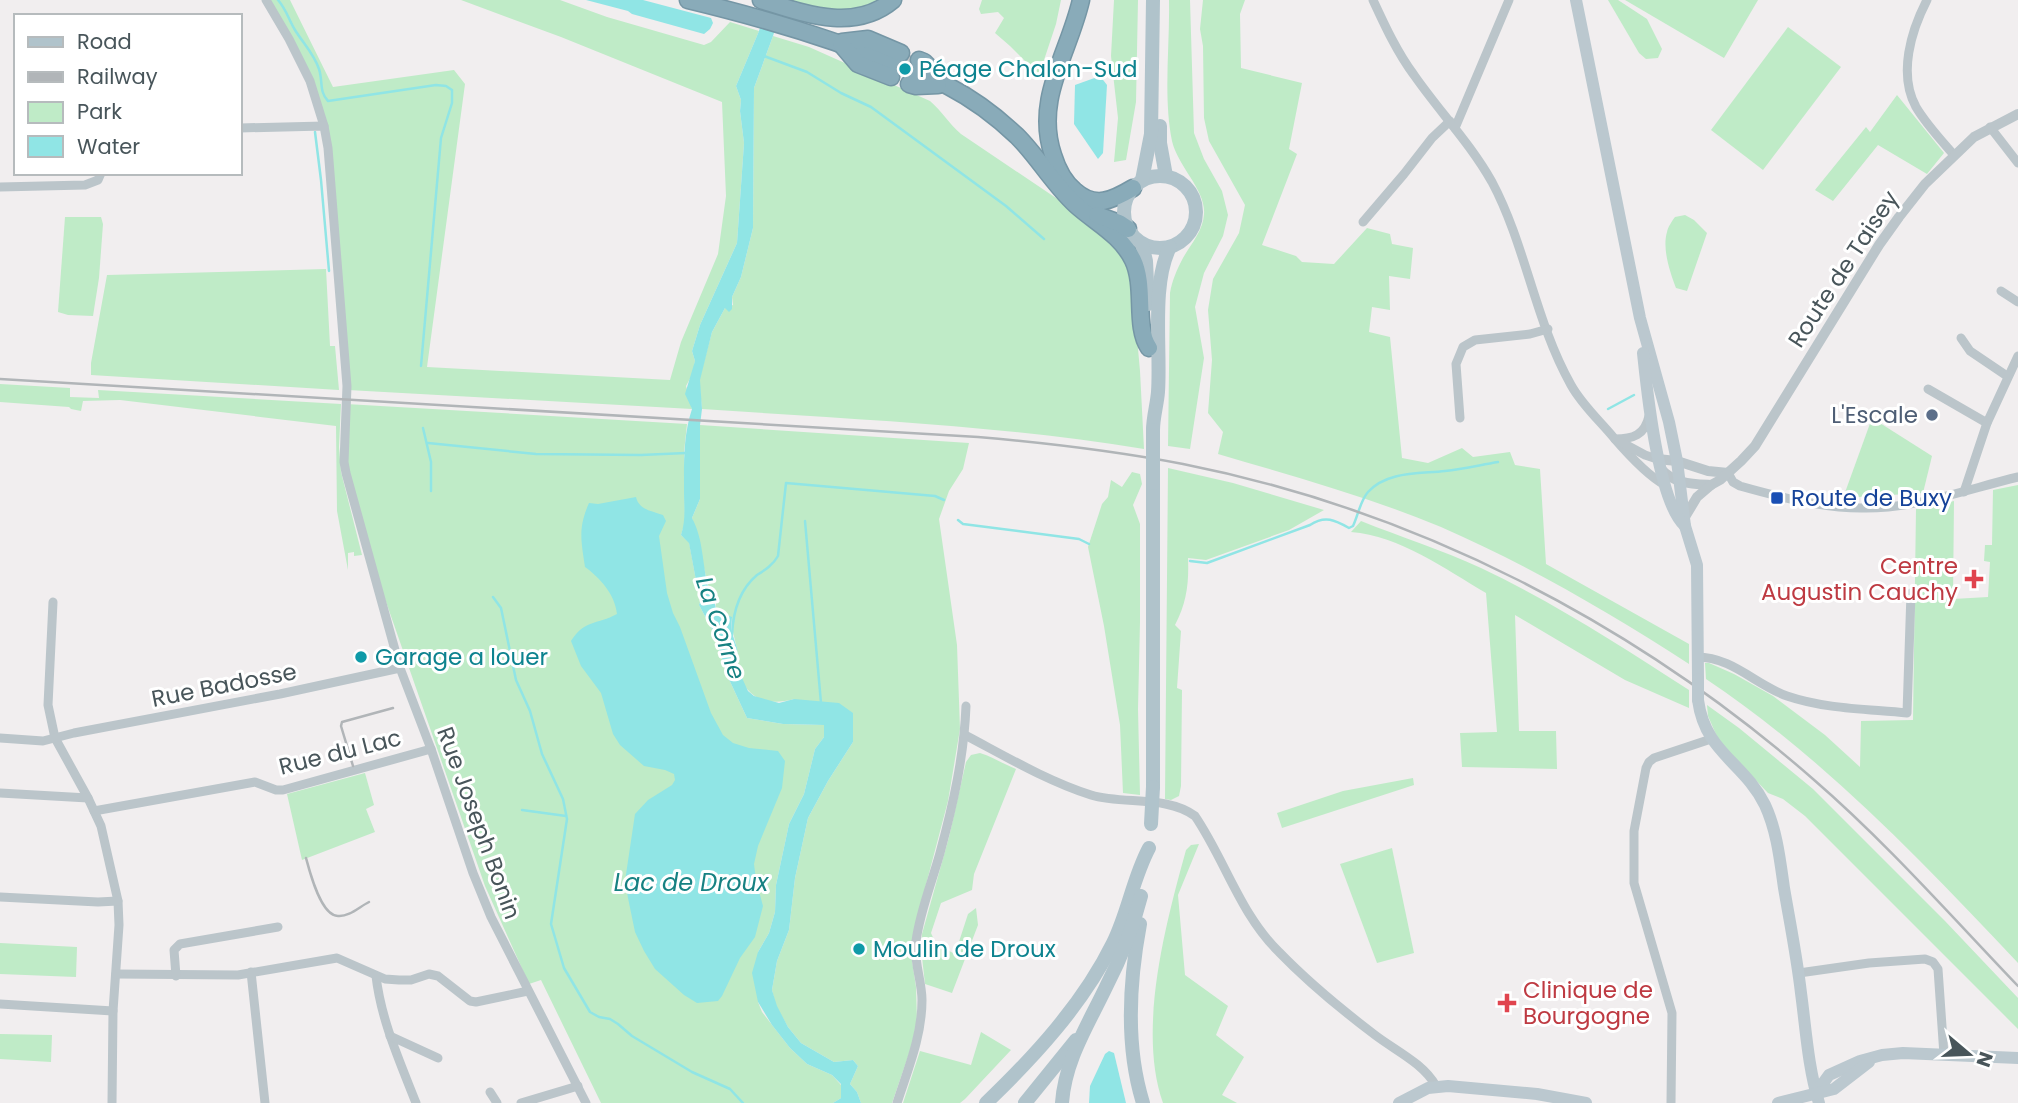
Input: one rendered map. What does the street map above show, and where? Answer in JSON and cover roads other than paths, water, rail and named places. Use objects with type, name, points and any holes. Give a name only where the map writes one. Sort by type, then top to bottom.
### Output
[{"type":"highway","points":[[688,0],[793,28],[896,65]]},
{"type":"highway","points":[[761,0],[798,11],[846,19],[868,14],[892,0]]},
{"type":"highway","points":[[1081,0],[1048,103],[1047,124],[1052,153],[1067,184],[1089,200],[1099,202],[1114,199],[1137,184]]},
{"type":"highway","points":[[914,72],[947,85],[972,100],[1017,137],[1073,203],[1124,244],[1139,275],[1143,339],[1149,348]]},
{"type":"highway","points":[[1082,210],[1107,218],[1128,229]]},
{"type":"main road","points":[[1137,184],[1149,177],[1166,176],[1185,186],[1191,194],[1196,215],[1193,226],[1179,242],[1160,248],[1142,244],[1128,229],[1124,219],[1127,197],[1137,184],[1151,134],[1153,0]]},
{"type":"main road","points":[[1160,0],[1160,143],[1166,176]]},
{"type":"main road","points":[[1576,0],[1640,317],[1669,422],[1685,522],[1694,553],[1698,700],[1701,719],[1711,739],[1749,780],[1770,817],[1779,853],[1817,1098]]},
{"type":"main road","points":[[1142,244],[1146,261],[1150,395],[1154,414]]},
{"type":"main road","points":[[1062,1103],[1069,1069],[1081,1034],[1105,990],[1135,917],[1149,848],[1153,787],[1153,430],[1158,394],[1159,295],[1164,257],[1170,247]]},
{"type":"main road","points":[[1640,317],[1650,411],[1659,464],[1678,520],[1685,522]]},
{"type":"main road","points":[[986,1103],[1047,1038],[1098,969],[1118,933],[1149,848]]},
{"type":"main road","points":[[1143,1103],[1130,1019],[1133,968],[1144,900],[1145,875]]},
{"type":"main road","points":[[1025,1103],[1081,1034]]},
{"type":"main road","points":[[1817,1098],[1829,1075],[1882,1055],[1903,1053],[2018,1058]]},
{"type":"main road","points":[[1399,1103],[1436,1086],[1537,1094],[1586,1103]]},
{"type":"main road","points":[[1778,1103],[1817,1098]]},
{"type":"street","name":"Rue Joseph Bonin","points":[[266,0],[310,81],[324,127],[347,386],[344,462],[400,667],[482,897],[586,1103]]},
{"type":"street","points":[[1373,0],[1398,51],[1478,159],[1492,183],[1504,208],[1558,358],[1572,386],[1615,439],[1654,479],[1665,485]]},
{"type":"street","points":[[1363,222],[1432,138],[1452,125],[1509,0]]},
{"type":"street","points":[[1927,0],[1912,36],[1909,88],[1923,116],[1954,155]]},
{"type":"street","name":"Route de Taisey","points":[[1685,522],[1697,497],[1728,473],[1755,446],[1879,245],[1926,184],[1974,136],[2018,114]]},
{"type":"street","points":[[242,128],[324,127]]},
{"type":"street","points":[[1990,127],[2018,163]]},
{"type":"street","points":[[0,187],[85,185],[98,180],[100,175]]},
{"type":"street","points":[[2001,291],[2018,302]]},
{"type":"street","points":[[1460,418],[1456,364],[1463,347],[1475,340],[1548,330]]},
{"type":"street","points":[[1961,338],[1970,351],[2007,376]]},
{"type":"street","points":[[1964,492],[1987,423],[2018,356]]},
{"type":"street","points":[[1928,389],[1987,423]]},
{"type":"street","points":[[1615,439],[1631,438],[1641,433],[1647,425],[1650,411]]},
{"type":"street","points":[[1615,439],[1659,464],[1665,474],[1679,482],[1711,485]]},
{"type":"street","points":[[1659,464],[1677,461],[1708,471],[1728,473],[1733,482],[1740,486],[1847,508],[1897,506],[2018,477]]},
{"type":"street","points":[[1698,657],[1723,662],[1769,688],[1802,701],[1907,713],[1911,593]]},
{"type":"street","points":[[53,602],[48,705],[55,738],[101,826],[118,901],[112,1103]]},
{"type":"street","name":"Rue Badosse","points":[[0,738],[43,741],[293,692],[400,667]]},
{"type":"street","points":[[897,1103],[916,1045],[922,1015],[921,980],[915,944],[954,799],[965,735],[966,706]]},
{"type":"street","points":[[965,735],[1093,796],[1174,806],[1195,816],[1265,938],[1352,1017],[1405,1054],[1436,1086]]},
{"type":"street","points":[[1671,1103],[1672,1018],[1634,883],[1633,845],[1636,815],[1649,762],[1711,739]]},
{"type":"street","name":"Rue du Lac","points":[[93,811],[248,783],[261,783],[276,790],[283,790],[431,749]]},
{"type":"street","points":[[0,793],[88,798]]},
{"type":"street","points":[[0,897],[118,901]]},
{"type":"street","points":[[176,975],[174,950],[180,944],[278,927]]},
{"type":"street","points":[[116,974],[221,976],[337,958],[384,979],[411,980],[429,974],[439,976],[470,1001],[528,991]]},
{"type":"street","points":[[1798,973],[1868,963],[1925,959],[1933,962],[1938,969],[1944,1055]]},
{"type":"street","points":[[251,972],[265,1103]]},
{"type":"street","points":[[376,976],[378,996],[390,1035],[416,1103]]},
{"type":"street","points":[[0,1004],[113,1011]]},
{"type":"street","points":[[390,1035],[438,1058]]},
{"type":"street","points":[[521,1103],[578,1086]]},
{"type":"street","points":[[490,1092],[497,1103]]},
{"type":"water","points":[[586,0],[643,0],[711,18],[713,23],[704,34]]},
{"type":"water","name":"La Corne","points":[[768,0],[784,0],[754,88],[753,228],[741,277],[732,297],[732,309],[729,312],[725,308],[712,332],[700,380],[700,499],[692,518],[699,535],[709,590],[716,611],[732,617],[731,630],[737,648],[738,669],[748,691],[754,696],[779,703],[794,699],[839,703],[853,713],[853,742],[808,818],[795,878],[789,930],[777,961],[772,990],[788,1027],[801,1043],[834,1062],[853,1060],[858,1066],[850,1084],[861,1103],[833,1103],[841,1098],[841,1084],[832,1075],[807,1064],[790,1048],[758,1002],[752,973],[775,912],[776,885],[789,824],[804,794],[815,749],[824,737],[824,725],[783,724],[747,718],[727,675],[714,633],[699,605],[703,593],[697,586],[689,543],[681,535],[684,519],[684,460],[692,409],[685,394],[695,361],[692,351],[700,325],[737,243],[744,143],[741,100],[736,86],[759,31]]},
{"type":"water","points":[[1100,76],[1107,85],[1103,153],[1098,159],[1074,124],[1075,85]]},
{"type":"water","name":"Lac de Droux","points":[[636,497],[643,507],[663,515],[666,521],[659,536],[667,593],[711,713],[723,735],[733,743],[749,748],[778,751],[785,761],[782,788],[758,846],[754,864],[763,906],[755,937],[740,958],[718,1001],[697,1003],[684,995],[655,969],[635,932],[625,881],[635,814],[648,800],[672,785],[674,774],[644,766],[620,745],[613,734],[601,693],[581,666],[571,641],[586,626],[617,614],[606,587],[585,567],[581,534],[589,503],[598,504]]},
{"type":"water","points":[[1109,1051],[1114,1053],[1126,1103],[1089,1103],[1090,1086]]},
{"type":"waterway","points":[[278,0],[317,64],[323,94],[328,101],[436,85],[452,90],[452,103],[441,138],[421,366]]},
{"type":"waterway","points":[[764,56],[807,72],[841,93],[871,107],[1006,206],[1044,239]]},
{"type":"waterway","points":[[315,132],[329,271]]},
{"type":"waterway","points":[[1608,409],[1634,395]]},
{"type":"waterway","points":[[423,428],[431,462],[431,491]]},
{"type":"waterway","points":[[428,443],[536,454],[686,453]]},
{"type":"waterway","points":[[1190,561],[1207,563],[1320,520],[1334,521],[1349,528],[1353,526],[1368,492],[1384,480],[1414,473],[1498,462]]},
{"type":"waterway","name":"La Corne","points":[[732,635],[741,594],[778,556],[786,483],[935,496],[944,500]]},
{"type":"waterway","points":[[958,520],[963,524],[1079,539],[1089,544]]},
{"type":"waterway","points":[[805,521],[821,703]]},
{"type":"waterway","points":[[493,597],[501,608],[516,680],[530,711],[542,754],[563,799],[567,819],[551,924],[564,968],[590,1012],[610,1019],[632,1036],[692,1072],[730,1089],[743,1103]]},
{"type":"waterway","points":[[522,810],[566,816]]},
{"type":"tunnel","points":[[899,59],[916,66]]},
{"type":"railway","points":[[0,379],[978,437],[1132,455],[1270,484],[1355,511],[1438,543],[1519,580],[1597,623],[1672,670],[1744,723],[1840,803],[1918,880],[2018,986]]},
{"type":"railway","points":[[353,766],[342,722],[393,708]]},
{"type":"railway","points":[[306,858],[321,902],[332,914],[346,915],[369,902]]},
{"type":"place","name":"Péage Chalon-Sud","points":[[905,69]]},
{"type":"place","name":"L'Escale","points":[[1932,415]]},
{"type":"place","name":"Route de Buxy","points":[[1777,498]]},
{"type":"place","name":"Centre Augustin Cauchy","points":[[1974,579]]},
{"type":"place","name":"Garage a louer","points":[[361,657]]},
{"type":"place","name":"Moulin de Droux","points":[[859,949]]},
{"type":"place","name":"Clinique de Bourgogne","points":[[1507,1003]]}]
